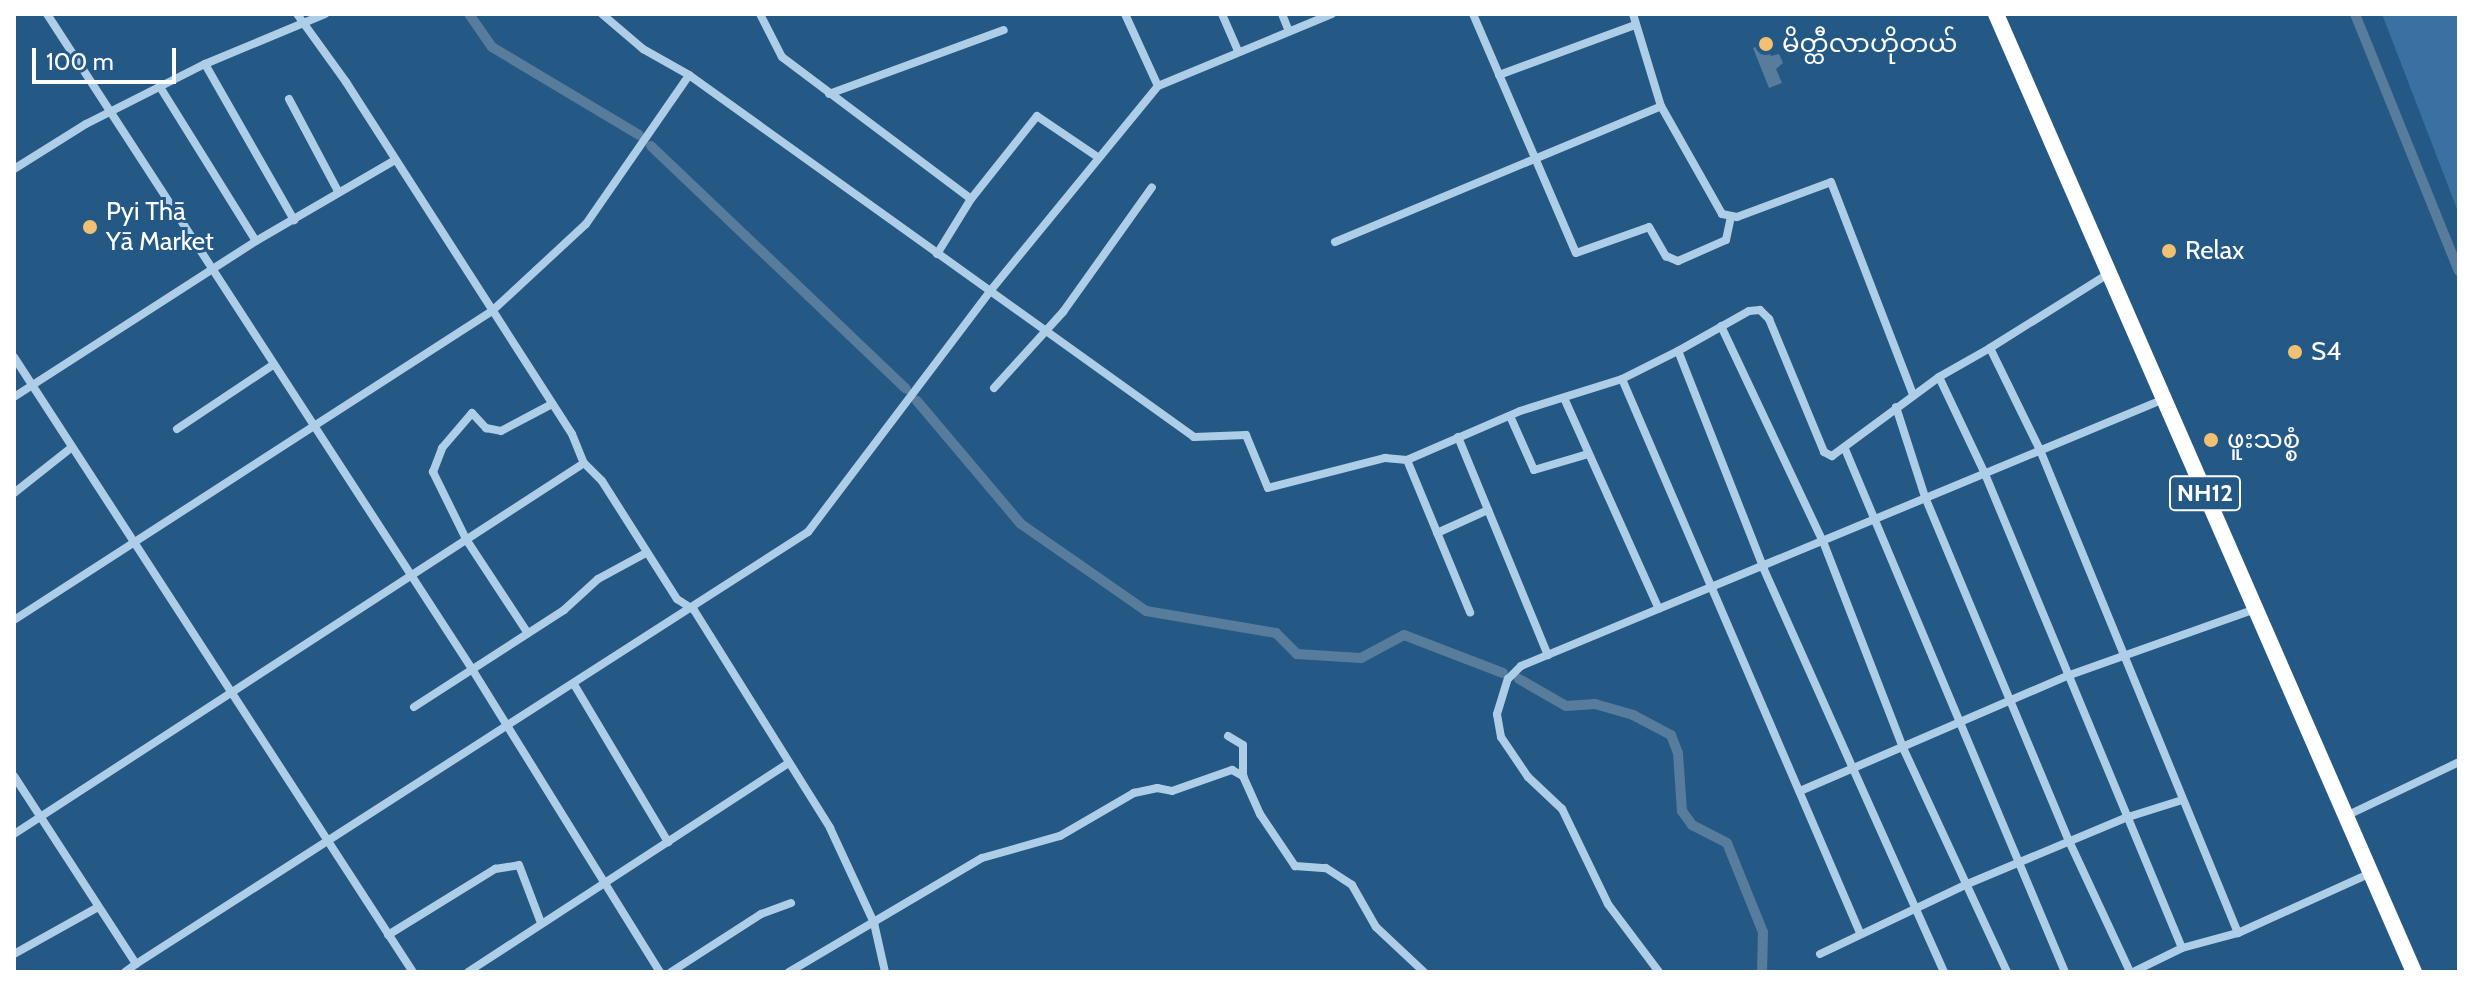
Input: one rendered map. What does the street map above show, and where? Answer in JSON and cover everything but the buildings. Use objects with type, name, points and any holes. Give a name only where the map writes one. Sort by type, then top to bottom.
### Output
[{"type":"highway","name":"NH12","points":[[1996,14],[2414,972]]},
{"type":"street","points":[[47,14],[408,576],[472,669],[660,972]]},
{"type":"street","points":[[14,169],[112,111],[205,64],[300,18],[325,14]]},
{"type":"street","points":[[602,14],[643,49],[689,75],[1194,437],[1246,435],[1268,488],[1385,458],[1407,460],[1510,416],[1622,379],[1721,326],[1760,310],[1769,319],[1824,452],[1832,456],[1913,394],[2108,274]]},
{"type":"street","points":[[760,14],[782,57],[971,199]]},
{"type":"street","points":[[1125,14],[1158,86]]},
{"type":"street","points":[[1222,14],[1238,51]]},
{"type":"street","points":[[1282,14],[1289,31]]},
{"type":"street","points":[[125,972],[694,610],[808,532],[1096,156],[1158,86],[1332,14]]},
{"type":"street","points":[[1473,14],[1533,159],[1572,246],[1581,255],[1649,227],[1666,256],[1678,261],[1726,240],[1731,217]]},
{"type":"street","points":[[1633,14],[1661,106],[1722,214],[1731,217],[1831,182],[1913,394]]},
{"type":"street","points":[[300,18],[552,404],[584,463],[602,481],[677,599],[694,610],[830,828],[874,923],[885,972]]},
{"type":"street","points":[[1499,75],[1635,25]]},
{"type":"street","points":[[829,94],[1004,30]]},
{"type":"street","points":[[205,64],[294,220]]},
{"type":"street","points":[[14,620],[492,311],[586,224],[689,75]]},
{"type":"street","points":[[160,87],[256,241]]},
{"type":"street","points":[[289,99],[338,191]]},
{"type":"street","points":[[1335,242],[1661,106]]},
{"type":"street","points":[[937,254],[971,199],[1037,116],[1096,156]]},
{"type":"street","points":[[14,397],[256,241],[395,160]]},
{"type":"street","points":[[994,388],[1044,328],[1063,312],[1152,187]]},
{"type":"street","points":[[1721,326],[1824,544],[1904,750],[2007,972]]},
{"type":"street","points":[[1990,348],[2040,450],[2122,658],[2238,933]]},
{"type":"street","points":[[1678,351],[1764,569],[1857,771],[1944,972]]},
{"type":"street","points":[[14,357],[413,972]]},
{"type":"street","points":[[177,429],[273,365]]},
{"type":"street","points":[[1939,377],[1985,474],[2125,818],[2182,948]]},
{"type":"street","points":[[1622,379],[1860,933]]},
{"type":"street","points":[[1564,398],[1659,609]]},
{"type":"street","points":[[1659,972],[1608,904],[1562,809],[1528,777],[1501,737],[1497,714],[1508,679],[1521,666],[1764,569],[1925,497],[2164,399]]},
{"type":"street","points":[[527,632],[466,539],[433,472],[442,448],[472,413],[486,428],[501,431],[552,404]]},
{"type":"street","points":[[1896,407],[1925,497],[2069,841],[2132,972],[2182,948],[2238,933],[2371,873]]},
{"type":"street","points":[[1510,416],[1534,470],[1588,454]]},
{"type":"street","points":[[1458,437],[1548,655]]},
{"type":"street","points":[[14,493],[72,447]]},
{"type":"street","points":[[1845,449],[2065,972]]},
{"type":"street","points":[[1407,460],[1470,612]]},
{"type":"street","points":[[14,834],[584,463]]},
{"type":"street","points":[[1437,533],[1488,510]]},
{"type":"street","points":[[414,707],[564,610],[598,579],[646,553]]},
{"type":"street","points":[[1800,791],[1857,771],[2067,676],[2255,609]]},
{"type":"street","points":[[575,686],[668,842]]},
{"type":"street","points":[[1228,736],[1243,745],[1243,776],[1260,814],[1295,866],[1326,868],[1352,885],[1376,927],[1424,972]]},
{"type":"street","points":[[2345,817],[2459,762]]},
{"type":"street","points":[[468,972],[789,763]]},
{"type":"street","points":[[789,972],[962,867],[1060,836],[1134,793],[1157,788],[1172,791],[1232,770],[1243,776]]},
{"type":"street","points":[[14,776],[136,964]]},
{"type":"street","points":[[1820,954],[1915,906],[2125,818],[2182,800]]},
{"type":"street","points":[[388,935],[495,869],[519,865],[541,923]]},
{"type":"street","points":[[671,972],[761,914],[791,903]]},
{"type":"street","points":[[14,954],[98,907]]},
{"type":"shaded area","points":[[2382,14],[2459,14],[2459,214]]},
{"type":"shaded area","points":[[1766,42],[1771,56],[1779,54],[1783,63],[1776,69],[1782,83],[1769,88],[1753,48]]},
{"type":"waterway","points":[[469,14],[492,47],[639,135]]},
{"type":"waterway","points":[[2355,14],[2459,271]]},
{"type":"waterway","points":[[651,146],[906,389]]},
{"type":"waterway","points":[[917,401],[1021,524],[1146,611],[1276,633],[1297,654],[1361,658],[1404,635],[1503,673]]},
{"type":"waterway","points":[[1519,679],[1566,706],[1595,704],[1633,715],[1671,735],[1678,753],[1682,811],[1692,825],[1727,843],[1763,932],[1762,972]]},
{"type":"place","name":"မိတ္ထီလာဟိုတယ်","points":[[1766,44]]},
{"type":"place","name":"Pyi Thā Yā Market","points":[[90,227]]},
{"type":"place","name":"Relax","points":[[2169,251]]},
{"type":"place","name":"S4","points":[[2295,352]]},
{"type":"place","name":"ဖူးသစ္စံ","points":[[2211,440]]}]
